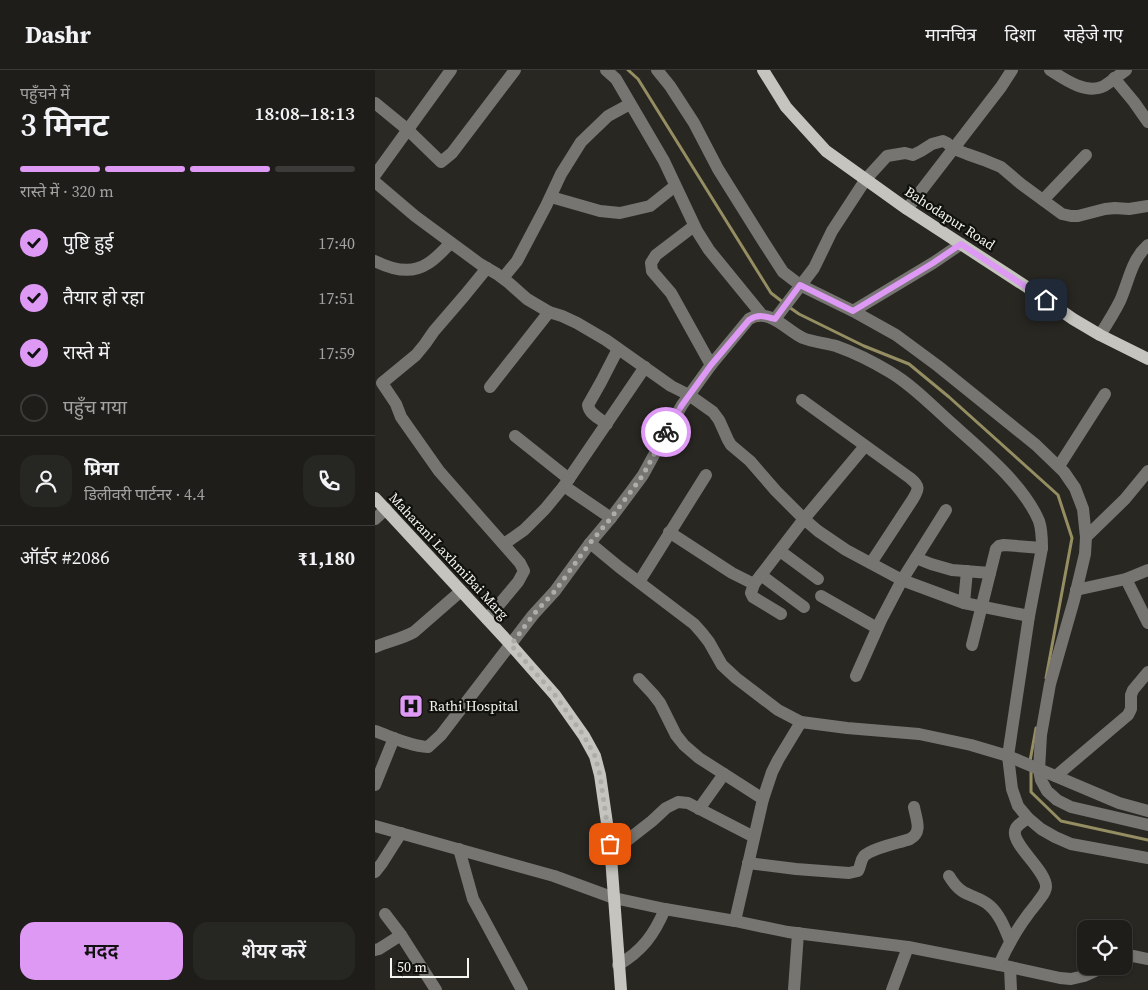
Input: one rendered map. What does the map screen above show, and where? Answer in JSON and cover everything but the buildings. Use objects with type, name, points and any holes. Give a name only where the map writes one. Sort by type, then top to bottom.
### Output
[{"type":"main road","name":"Bahodapur Road","points":[[763,70],[786,107],[826,151],[907,209],[1073,318],[1100,335],[1148,359]]},
{"type":"main road","name":"Maharani LaxhmiBai Marg","points":[[375,498],[555,695],[584,736],[595,756],[600,775],[611,853],[621,990]]},
{"type":"street","points":[[375,175],[451,70]]},
{"type":"street","points":[[375,103],[408,130],[441,162],[452,153],[515,70]]},
{"type":"street","points":[[606,70],[616,79],[664,161],[694,226],[709,250],[772,316],[802,338],[837,347],[892,373],[912,388],[999,467],[1032,508],[1039,523],[1042,548],[1029,616],[1010,757],[1012,789],[1018,806],[1028,818],[1041,829],[1055,837],[1071,844],[1148,858]]},
{"type":"street","points":[[657,70],[670,86],[694,123],[718,169],[763,241],[783,272],[797,289],[853,311],[896,335],[1037,445],[1065,472],[1075,488],[1083,509],[1086,537],[1085,554],[1050,684],[1041,735],[1038,769],[1047,791],[1057,800],[1071,807],[1148,825]]},
{"type":"street","points":[[907,209],[1012,70]]},
{"type":"street","points":[[1050,70],[1073,84],[1091,90],[1103,87],[1126,70]]},
{"type":"street","points":[[1114,78],[1148,122]]},
{"type":"street","points":[[503,278],[517,261],[561,174],[581,142],[608,116],[630,104]]},
{"type":"street","points":[[375,731],[428,747],[441,736],[643,475],[667,430],[711,365],[749,320],[754,317],[772,316],[797,289],[814,268],[832,231],[866,179],[887,156],[905,153],[913,155],[931,144],[943,141],[953,148],[1001,167],[1062,214],[1078,216],[1105,208],[1129,209],[1148,206]]},
{"type":"street","points":[[1043,200],[1086,155]]},
{"type":"street","points":[[375,182],[415,216],[480,264],[503,278],[527,299],[549,312],[577,323],[713,412],[731,445],[750,461],[804,520],[846,550],[902,580],[964,602],[1029,616]]},
{"type":"street","points":[[551,197],[600,211],[620,213],[649,206],[675,186]]},
{"type":"street","points":[[694,226],[657,254],[651,263],[652,271],[671,293],[711,365]]},
{"type":"street","points":[[375,261],[384,266],[407,271],[419,269],[429,263],[451,242]]},
{"type":"street","points":[[853,311],[961,244]]},
{"type":"street","points":[[1100,335],[1121,299],[1134,263],[1148,245]]},
{"type":"street","points":[[487,268],[416,354],[379,386],[396,404],[401,417],[439,472],[520,562],[524,571],[518,582],[487,619]]},
{"type":"street","points":[[490,387],[549,312]]},
{"type":"street","points":[[607,424],[593,414],[588,405],[618,349]]},
{"type":"street","points":[[503,544],[524,530],[567,483],[645,367]]},
{"type":"street","points":[[1059,466],[1105,394]]},
{"type":"street","points":[[802,400],[915,482],[918,487],[918,491],[871,563]]},
{"type":"street","points":[[515,436],[567,483],[611,518]]},
{"type":"street","points":[[781,614],[753,597],[751,590],[804,520],[865,446]]},
{"type":"street","points":[[1086,537],[1125,499],[1147,474]]},
{"type":"street","points":[[639,582],[706,475]]},
{"type":"street","points":[[375,519],[386,509]]},
{"type":"street","points":[[856,676],[877,628],[902,580],[946,510]]},
{"type":"street","points":[[669,532],[731,572],[758,579],[804,607]]},
{"type":"street","points":[[590,543],[694,624],[709,642],[722,665],[736,678],[778,710],[801,722],[919,734],[971,745],[1010,757],[1119,803],[1148,811]]},
{"type":"street","points":[[972,645],[996,549],[1004,545],[1042,548]]},
{"type":"street","points":[[780,551],[818,579]]},
{"type":"street","points":[[916,558],[953,570],[990,572]]},
{"type":"street","points":[[1076,590],[1126,579],[1148,570]]},
{"type":"street","points":[[964,602],[967,571]]},
{"type":"street","points":[[1126,579],[1148,623]]},
{"type":"street","points":[[375,647],[414,632],[461,591]]},
{"type":"street","points":[[821,596],[877,628]]},
{"type":"street","points":[[1056,776],[1128,715],[1131,709],[1133,690],[1148,672]]},
{"type":"street","points":[[639,679],[660,703],[676,735],[684,746],[699,758],[763,799]]},
{"type":"street","points":[[735,922],[763,799],[775,766],[801,722]]},
{"type":"street","points":[[375,785],[394,738]]},
{"type":"street","points":[[699,808],[724,774]]},
{"type":"street","points":[[611,853],[670,805],[678,802],[688,803],[699,808],[754,837]]},
{"type":"street","points":[[748,863],[796,869],[857,871],[860,868],[861,861],[867,854],[915,836],[918,832],[918,827],[914,807]]},
{"type":"street","points":[[1011,990],[1005,966],[1010,941],[1046,889],[1043,876],[1015,835],[1017,827],[1028,818]]},
{"type":"street","points":[[375,826],[554,876],[614,898],[665,909],[798,933],[907,947],[1060,978],[1071,979],[1086,975]]},
{"type":"street","points":[[375,872],[401,833]]},
{"type":"street","points":[[459,849],[473,899],[522,990]]},
{"type":"street","points":[[949,876],[962,892],[982,900],[996,912],[1010,941]]},
{"type":"street","points":[[618,965],[638,951],[652,935],[665,909]]},
{"type":"street","points":[[385,914],[401,935],[436,990]]},
{"type":"street","points":[[794,990],[798,933]]},
{"type":"street","points":[[375,950],[401,935]]},
{"type":"street","points":[[892,990],[907,947]]},
{"type":"street","points":[[1132,956],[1148,959]]},
{"type":"waterway","points":[[628,70],[638,79],[771,293],[784,303]]},
{"type":"waterway","points":[[789,307],[799,314],[864,346],[909,364],[949,397],[1058,495],[1072,538],[1046,678]]},
{"type":"waterway","points":[[1030,761],[1036,728]]},
{"type":"waterway","points":[[1031,770],[1031,792],[1061,821],[1148,840]]},
{"type":"way so far","points":[[610,844],[600,775],[595,756],[584,736],[555,695],[511,645],[533,615],[555,591],[643,475],[666,432]]},
{"type":"place","name":"Rathi Hospital","points":[[411,706]]},
{"type":"route","points":[[666,432],[682,405],[711,365],[749,320],[762,315],[775,319],[800,285],[853,311],[961,244],[1046,300]]}]
